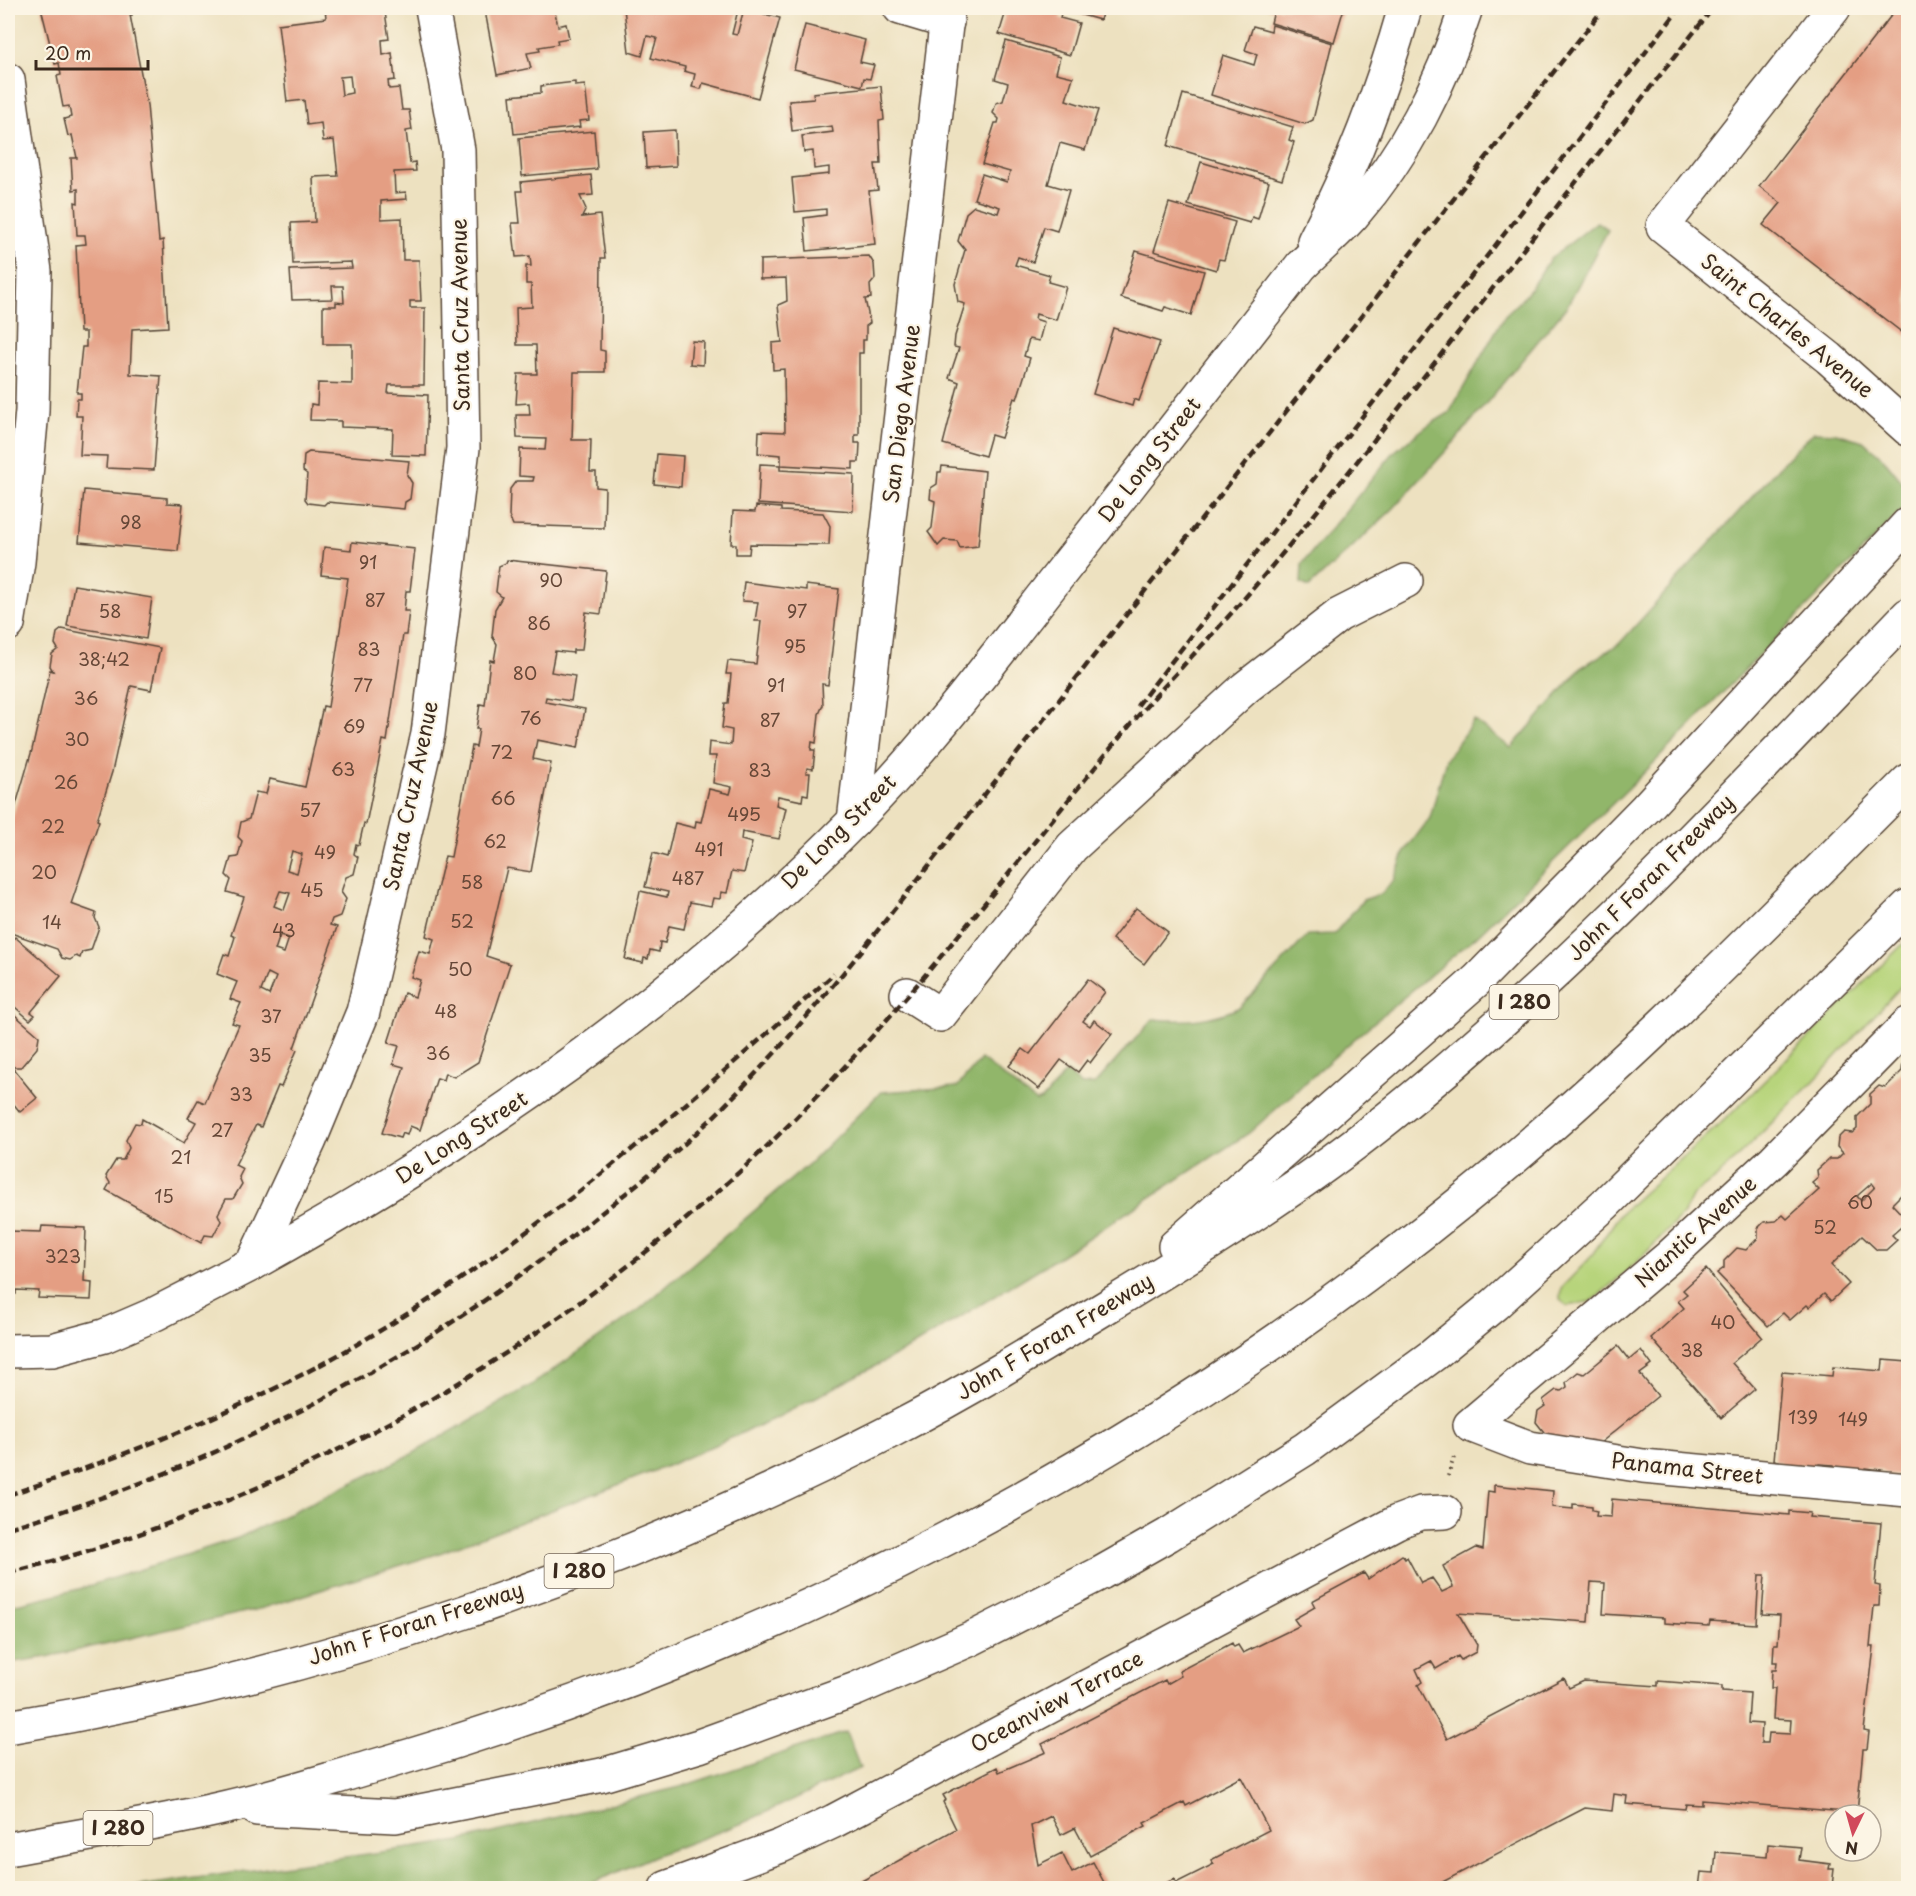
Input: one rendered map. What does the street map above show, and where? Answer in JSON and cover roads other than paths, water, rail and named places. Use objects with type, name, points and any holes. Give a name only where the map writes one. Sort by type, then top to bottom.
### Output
[{"type":"main road","name":"Santa Cruz Avenue","points":[[252,1264],[310,1140],[363,1012],[428,734],[463,448],[458,150],[432,8]]},
{"type":"main road","points":[[900,8],[948,15]]},
{"type":"main road","name":"De Long Street","points":[[1301,266],[1360,145],[1387,69],[1405,8]]},
{"type":"main road","name":"De Long Street","points":[[252,1264],[361,1203],[471,1134],[568,1066],[673,985],[771,900],[854,821],[966,695],[1301,266],[1352,216],[1411,138],[1436,90],[1466,8]]},
{"type":"main road","name":"Saint Charles Avenue","points":[[1834,8],[1663,226],[1829,358],[1908,429]]},
{"type":"main road","name":"San Diego Avenue","points":[[854,821],[948,15]]},
{"type":"main road","points":[[8,80],[35,271],[32,411],[18,562],[8,624]]},
{"type":"main road","points":[[1109,1305],[1477,980],[1646,808],[1908,524]]},
{"type":"main road","points":[[907,994],[940,1015],[1072,847],[1245,688],[1339,615],[1406,581]]},
{"type":"main road","name":"John F Foran Freeway","points":[[8,1727],[196,1688],[286,1665],[444,1618],[597,1564],[750,1499],[896,1428],[1039,1348],[1250,1218],[1384,1121],[1492,1031],[1630,902],[1908,615]]},
{"type":"main road","name":"I 280","points":[[8,1849],[228,1807],[454,1743],[686,1659],[910,1557],[1004,1508],[1124,1438],[1233,1369],[1328,1304],[1449,1212],[1522,1152],[1644,1044],[1908,781]]},
{"type":"main road","points":[[228,1807],[395,1816],[602,1775],[709,1743],[856,1689],[971,1639],[1101,1574],[1305,1449],[1366,1406],[1477,1319],[1605,1204],[1908,906]]},
{"type":"main road","name":"Niantic Avenue","points":[[1470,1425],[1569,1344],[1677,1249],[1774,1160],[1908,1024]]},
{"type":"main road","points":[[8,1351],[52,1350],[104,1336],[155,1314],[252,1264]]},
{"type":"main road","name":"Panama Street","points":[[1470,1425],[1530,1448],[1642,1466],[1908,1490]]},
{"type":"main road","name":"Oceanview Terrace","points":[[666,1888],[781,1846],[834,1821],[1397,1522],[1421,1513],[1445,1512]]},
{"type":"railway","points":[[8,1528],[89,1502],[167,1472],[245,1438],[320,1401],[393,1359],[464,1314],[533,1266],[634,1187],[716,1115],[782,1044],[863,949],[1604,8]]},
{"type":"railway","points":[[1137,706],[1680,8]]},
{"type":"railway","points":[[8,1573],[113,1543],[216,1505],[316,1460],[414,1409],[508,1352],[598,1289],[684,1221],[765,1148],[815,1098],[911,992],[1137,717],[1276,561],[1329,497],[1713,8]]},
{"type":"railway","points":[[8,1495],[100,1463],[236,1407],[323,1363],[429,1300],[490,1258],[609,1168],[834,974]]}]
